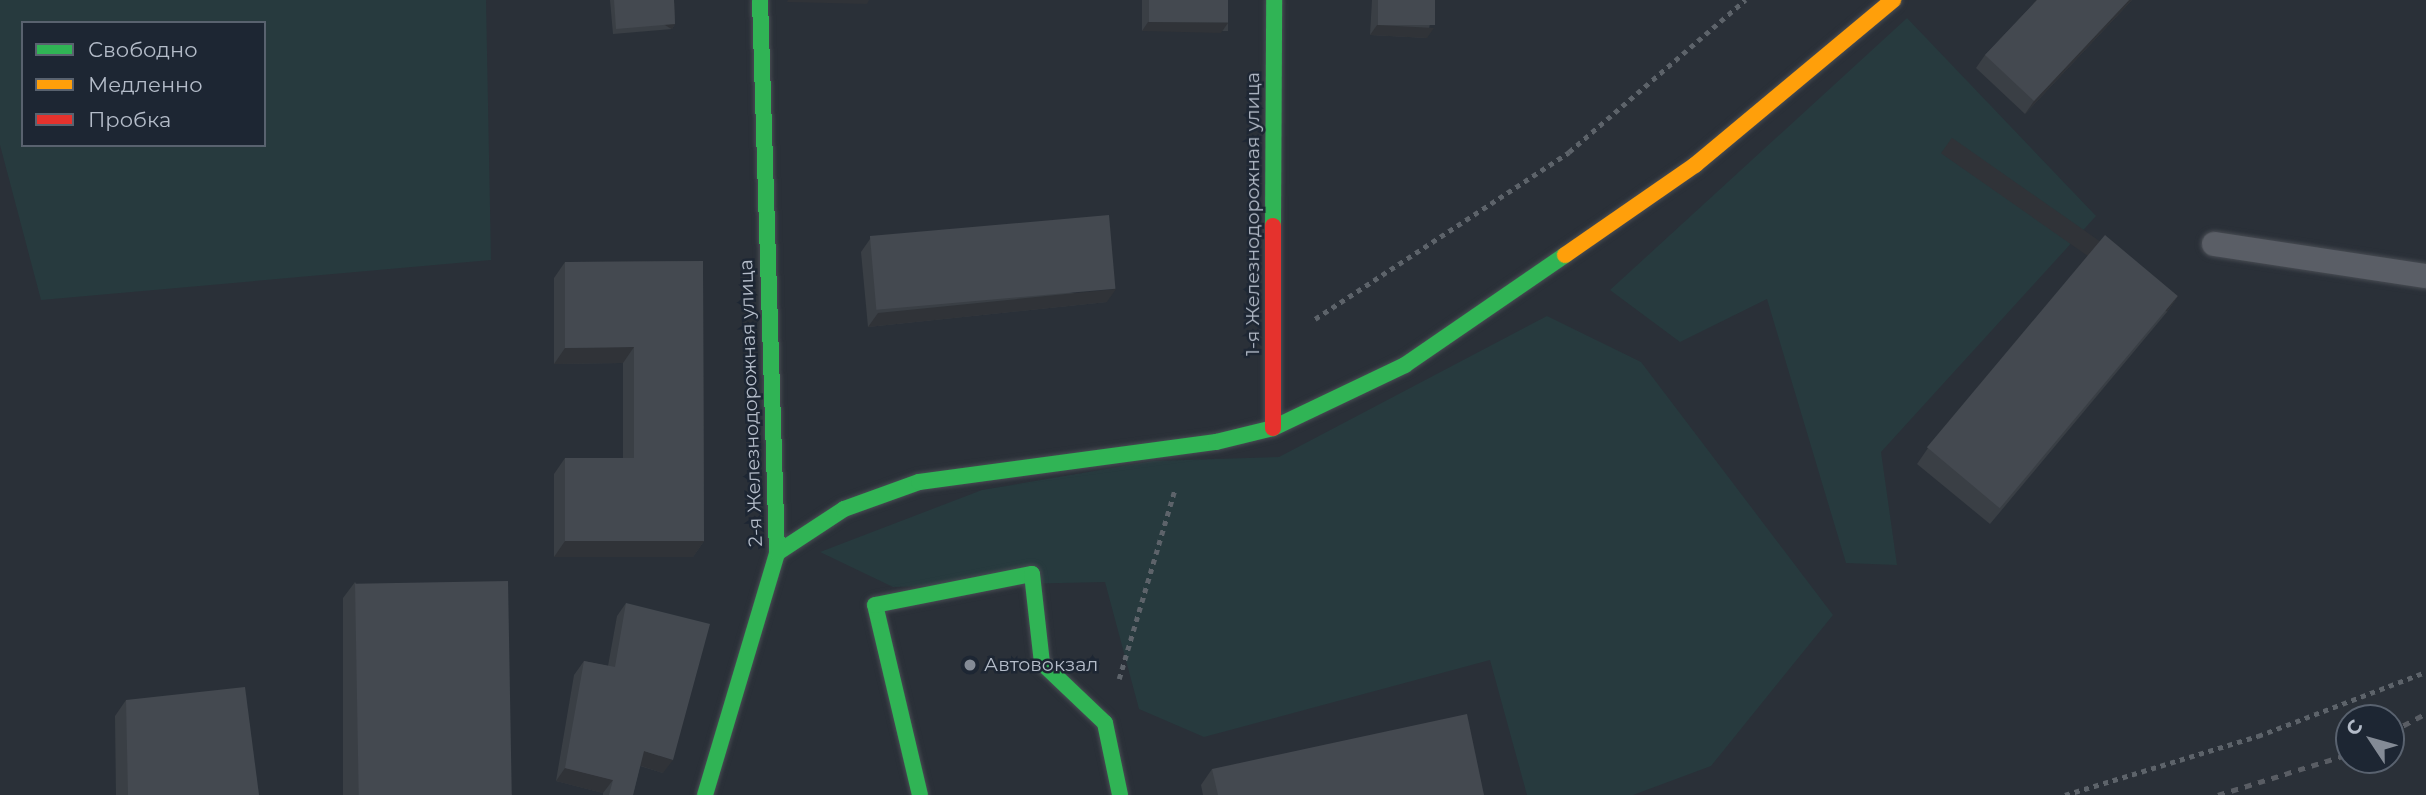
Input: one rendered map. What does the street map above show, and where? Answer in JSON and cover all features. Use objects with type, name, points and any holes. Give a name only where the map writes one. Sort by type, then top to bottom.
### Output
[{"type":"street","name":"2-я Железнодорожная улица","points":[[705,795],[777,553],[760,0]]},
{"type":"street","name":"1-я Железнодорожная улица","points":[[1273,428],[1274,0]]},
{"type":"street","points":[[777,553],[844,509],[919,482],[1188,446],[1273,428],[1405,365],[1695,166],[1893,0]]},
{"type":"street","points":[[920,795],[875,605],[1032,574],[1042,663],[1105,723],[1120,795]]},
{"type":"lane","points":[[2214,244],[2426,276]]},
{"type":"path","points":[[1274,347],[1569,152],[1745,0]]},
{"type":"path","points":[[1105,723],[1188,446]]},
{"type":"path","points":[[2065,795],[2258,736],[2426,672]]},
{"type":"green space","points":[[0,0],[486,0],[491,260],[41,300],[0,145]]},
{"type":"green space","points":[[1907,18],[2096,216],[1881,452],[1897,565],[1846,563],[1767,299],[1680,342],[1610,290]]},
{"type":"green space","points":[[1547,316],[1641,362],[1833,615],[1711,766],[1633,795],[1527,795],[1490,660],[1204,737],[1139,709],[1105,582],[893,587],[820,552],[982,490],[1153,461],[1279,457]]},
{"type":"building","points":[[614,0],[674,0],[675,24],[616,29]]},
{"type":"building","points":[[1149,0],[1228,0],[1228,22],[1149,22]]},
{"type":"building","points":[[1378,0],[1435,0],[1435,25],[1378,25]]},
{"type":"building","points":[[2037,0],[2129,0],[2034,101],[1985,55]]},
{"type":"building","points":[[1109,215],[1115,289],[876,310],[870,236]]},
{"type":"building","points":[[2105,235],[2178,296],[2000,508],[1927,447]]},
{"type":"building","points":[[703,261],[704,541],[565,541],[565,458],[634,458],[634,347],[565,348],[565,262]]},
{"type":"building","points":[[508,581],[512,795],[359,795],[355,584]]},
{"type":"building","points":[[626,603],[710,624],[673,760],[644,751],[633,795],[609,795],[613,780],[565,768],[584,661],[615,667]]},
{"type":"building","points":[[245,687],[259,795],[128,795],[126,700]]},
{"type":"building","points":[[1467,714],[1484,795],[1218,795],[1212,769]]},
{"type":"railway","points":[[2405,724],[2426,713]]},
{"type":"railway","points":[[2218,795],[2335,758]]},
{"type":"traffic: fast","points":[[705,795],[777,553],[760,0]]},
{"type":"traffic: fast","points":[[1273,226],[1274,0]]},
{"type":"traffic: fast","points":[[777,553],[844,509],[919,482],[1216,442],[1273,428],[1405,365],[1565,255]]},
{"type":"traffic: fast","points":[[920,795],[875,605],[1032,574],[1042,663],[1105,723],[1120,795]]},
{"type":"traffic: slow","points":[[1565,255],[1695,165],[1893,0]]},
{"type":"traffic: jam","points":[[1273,226],[1273,428]]},
{"type":"place","name":"Автовокзал","points":[[970,665]]}]
